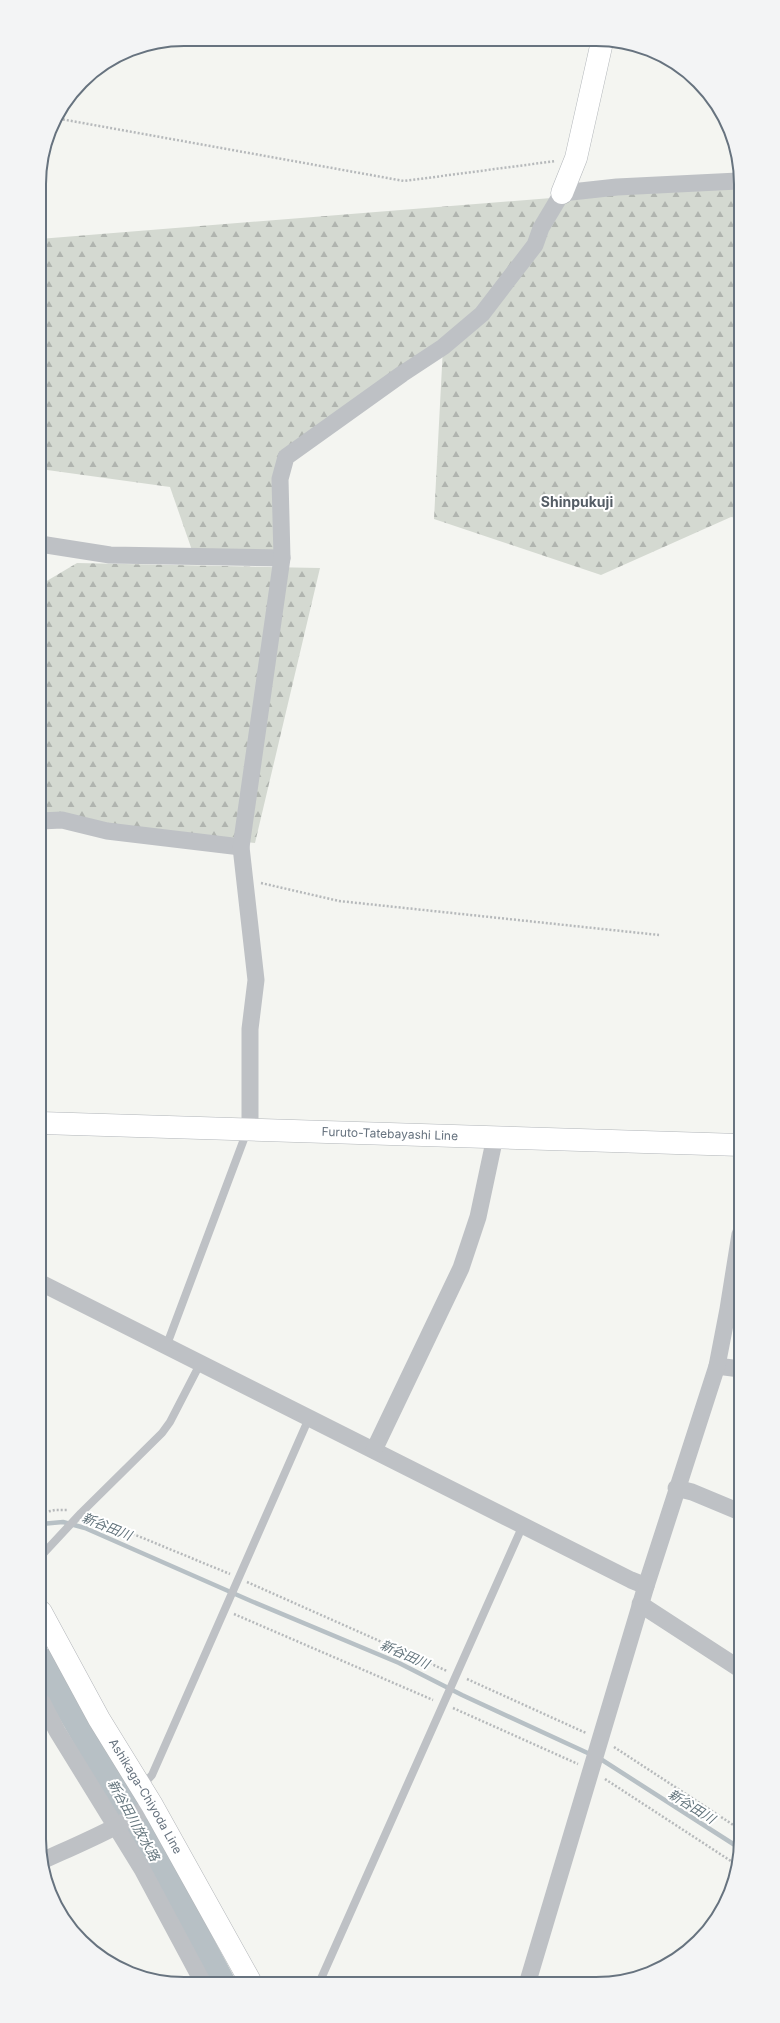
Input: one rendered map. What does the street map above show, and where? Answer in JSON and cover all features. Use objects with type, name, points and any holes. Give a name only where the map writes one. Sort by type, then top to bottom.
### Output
[{"type":"main road","points":[[562,193],[576,158],[601,46]]},
{"type":"main road","name":"Furuto-Tatebayashi Line","points":[[46,1123],[247,1131],[734,1145]]},
{"type":"main road","name":"Ashikaga-Chiyoda Line","points":[[46,1621],[145,1802],[248,1977]]},
{"type":"street","points":[[247,1131],[250,1121],[250,1029],[256,980],[241,847],[282,558],[280,479],[286,457],[443,346],[482,314],[535,245],[541,228],[562,193],[616,187],[734,181]]},
{"type":"street","points":[[46,545],[110,555],[282,558]]},
{"type":"street","points":[[46,820],[62,820],[107,831],[241,847]]},
{"type":"street","points":[[374,1450],[461,1268],[478,1217],[495,1137]]},
{"type":"street","points":[[529,1977],[595,1771],[598,1743],[640,1604],[676,1488],[717,1366],[734,1272]]},
{"type":"street","points":[[46,1286],[166,1347],[646,1586]]},
{"type":"street","points":[[717,1366],[734,1368]]},
{"type":"street","points":[[676,1488],[692,1492],[734,1510]]},
{"type":"street","points":[[640,1604],[734,1665]]},
{"type":"street","points":[[46,1710],[57,1731],[118,1825],[200,1977]]},
{"type":"street","points":[[47,1858],[118,1825],[145,1802]]},
{"type":"lane","points":[[166,1347],[247,1131]]},
{"type":"lane","points":[[46,1551],[80,1514],[162,1433],[170,1422],[200,1364]]},
{"type":"lane","points":[[145,1802],[152,1775],[309,1418]]},
{"type":"lane","points":[[322,1977],[454,1677],[523,1525]]},
{"type":"path","points":[[62,119],[404,181],[576,158]]},
{"type":"path","points":[[245,879],[339,901],[659,935]]},
{"type":"path","points":[[46,1512],[68,1510],[80,1514],[237,1581],[454,1677],[598,1743],[734,1826]]},
{"type":"path","points":[[226,1606],[444,1701],[595,1771],[732,1862]]},
{"type":"green space","points":[[734,183],[734,517],[731,517],[601,575],[434,519],[443,347],[286,457],[282,558],[194,556],[170,487],[46,470],[46,238]]},
{"type":"green space","points":[[77,563],[320,568],[255,843],[76,824],[46,824],[46,581]]},
{"type":"waterway","name":"新谷田川","points":[[46,1524],[63,1522],[85,1528],[251,1601],[399,1663],[462,1695],[592,1755]]},
{"type":"waterway","name":"新谷田川放水路","points":[[46,1668],[107,1774],[127,1805],[219,1977]]},
{"type":"waterway","name":"新谷田川","points":[[599,1758],[734,1845]]},
{"type":"district","name":"Shinpukuji","points":[[577,502]]}]
